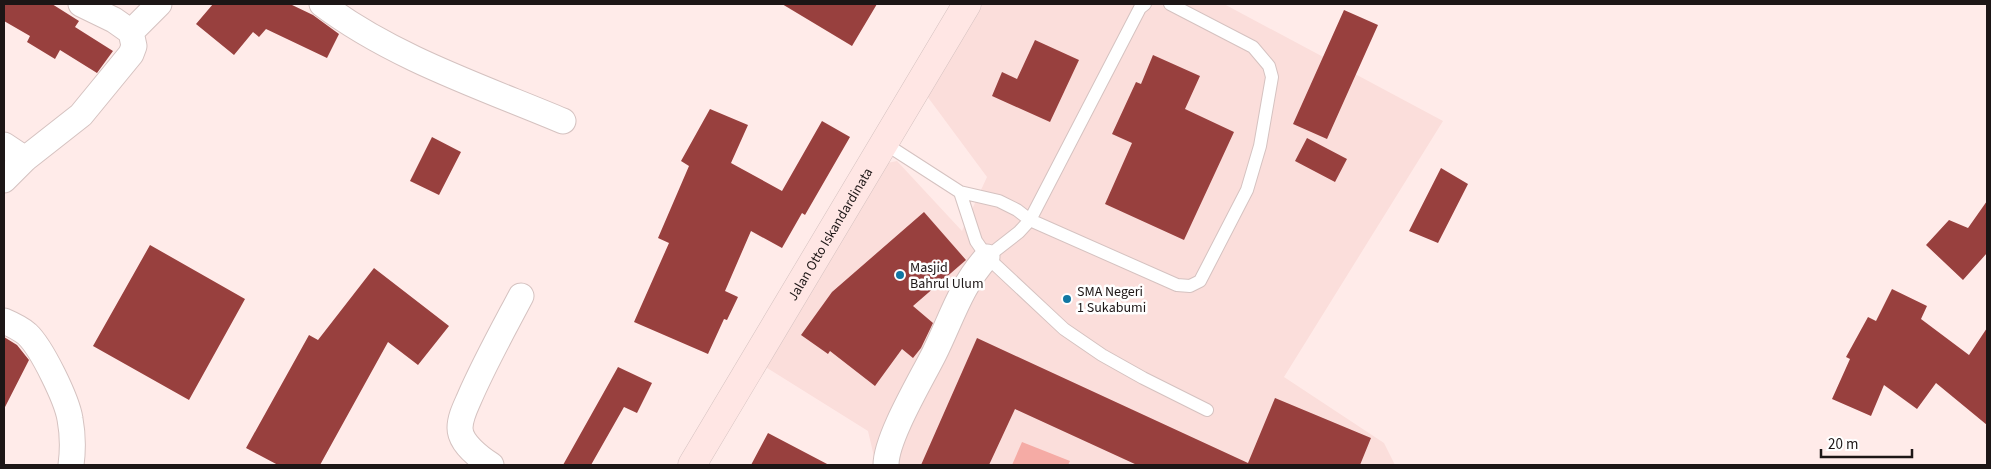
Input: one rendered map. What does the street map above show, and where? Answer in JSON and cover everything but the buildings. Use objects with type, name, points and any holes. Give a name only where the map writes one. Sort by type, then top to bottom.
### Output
[{"type":"main road","name":"Jalan Otto Iskandardinata","points":[[692,465],[967,4]]},
{"type":"street","points":[[4,180],[25,159],[81,115],[125,62],[134,46],[131,32],[114,20],[81,4]]},
{"type":"street","points":[[131,32],[159,4]]},
{"type":"street","points":[[322,4],[348,23],[390,47],[563,121]]},
{"type":"street","points":[[4,145],[25,159]]},
{"type":"street","points":[[886,465],[889,447],[958,299],[971,276],[987,256]]},
{"type":"street","points":[[491,465],[479,458],[467,444],[460,430],[462,416],[474,386],[521,296]]},
{"type":"street","points":[[4,321],[26,334],[38,347],[56,384],[70,418],[74,450],[71,465]]},
{"type":"lane","points":[[987,256],[1019,232],[1030,220],[1140,8],[1145,4]]},
{"type":"lane","points":[[884,143],[960,192],[999,202],[1017,210],[1030,220],[1177,285],[1190,286],[1200,281],[1247,190],[1260,146],[1272,77],[1268,66],[1253,47],[1170,4]]},
{"type":"lane","points":[[960,192],[976,241],[987,256],[1064,329],[1102,355],[1207,410]]},
{"type":"shaded area","name":"SMA Negeri 1 Sukabumi","points":[[974,4],[1224,4],[1443,121],[1284,377],[1384,443],[1395,465],[876,465],[868,431],[764,366],[883,164],[897,161],[962,231],[987,177],[924,92]]},
{"type":"shaded area","points":[[1022,442],[1070,461],[1068,465],[1012,465]]},
{"type":"place","name":"Masjid Bahrul Ulum","points":[[900,275]]},
{"type":"place","name":"SMA Negeri 1 Sukabumi","points":[[1067,299]]}]
